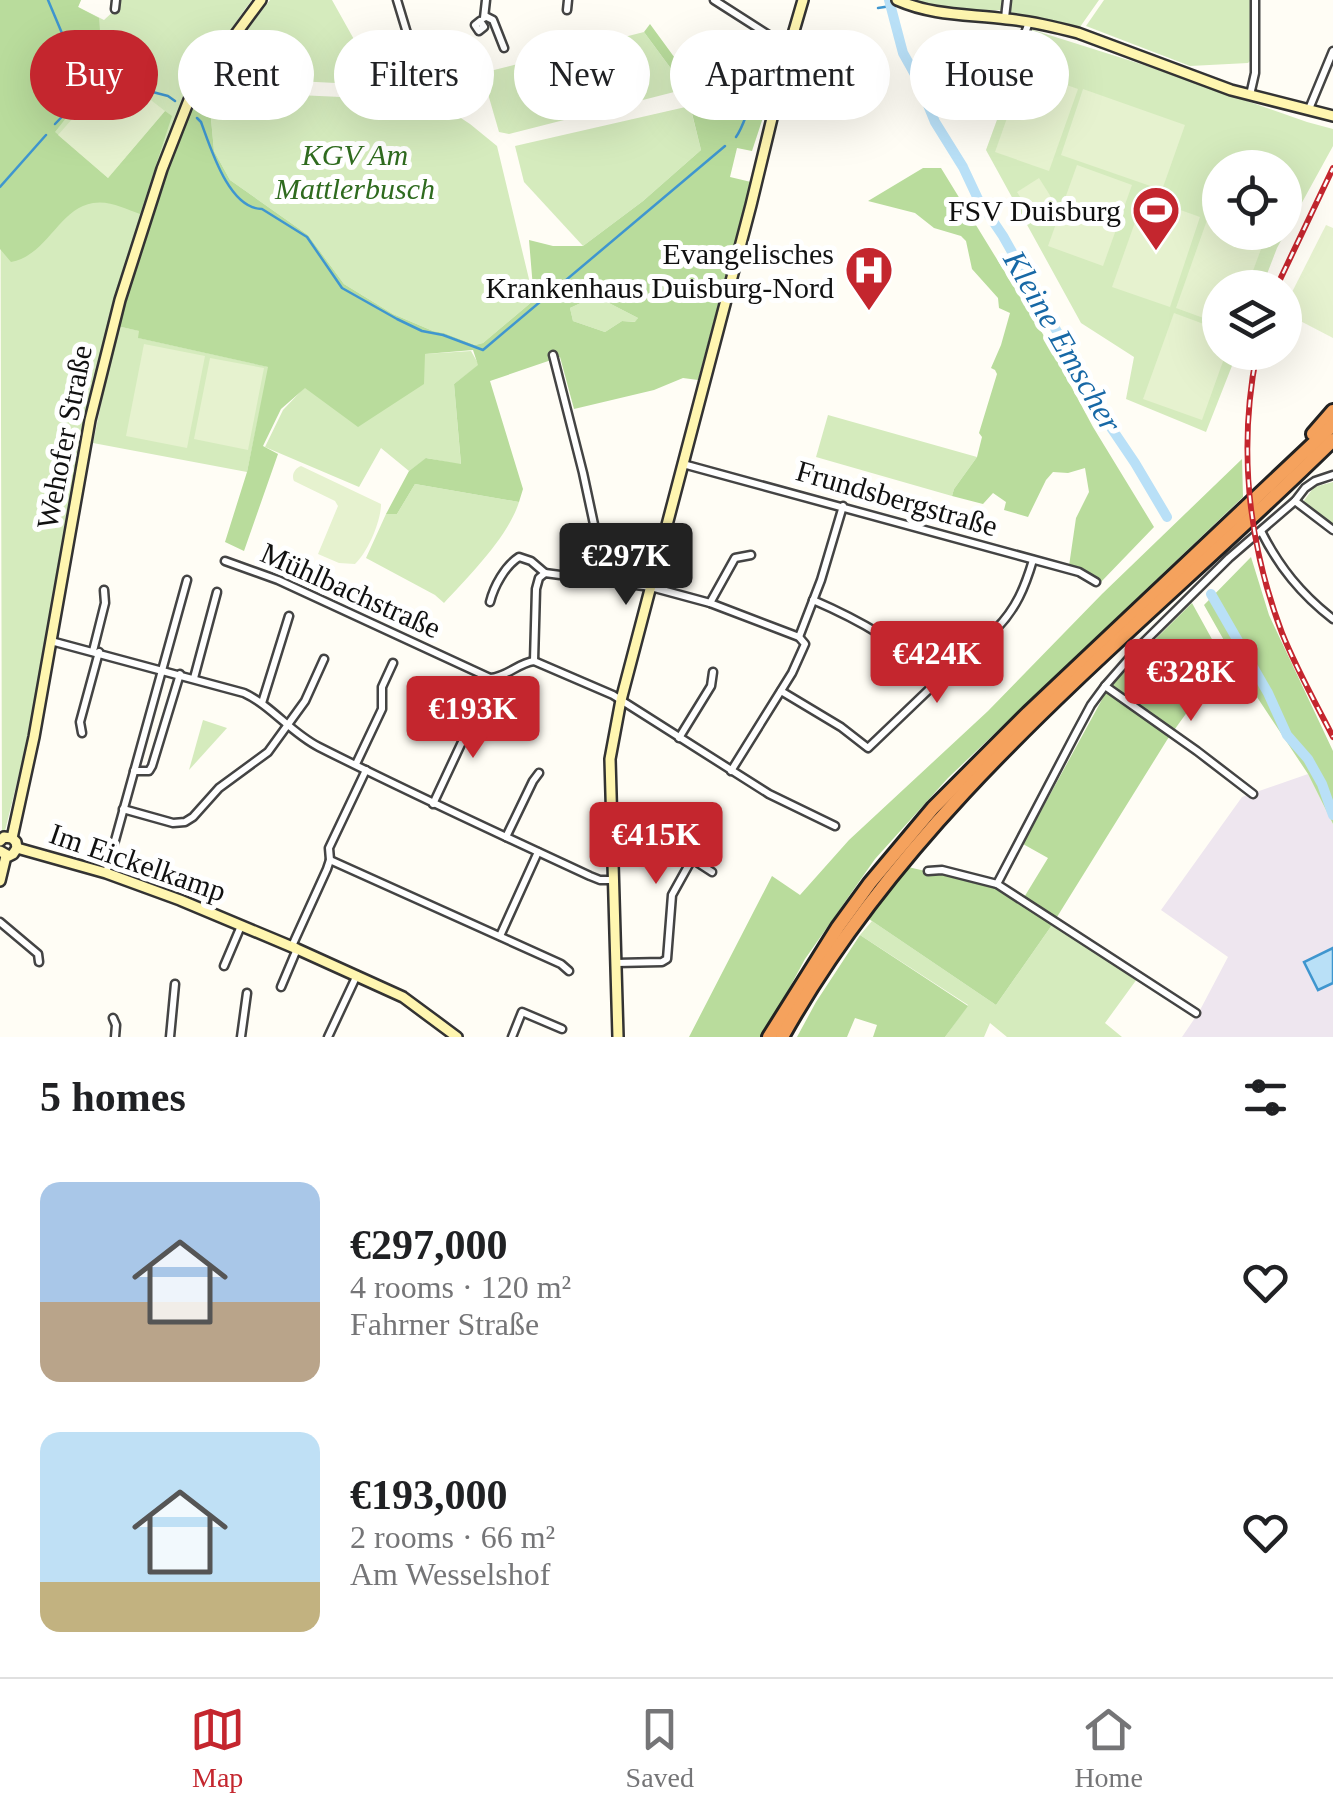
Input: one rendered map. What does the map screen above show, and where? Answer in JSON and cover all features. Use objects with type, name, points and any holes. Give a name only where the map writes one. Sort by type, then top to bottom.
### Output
[{"type":"highway","points":[[1266,496],[1333,410]]},
{"type":"highway","points":[[782,1037],[847,933],[942,814],[1266,496],[1333,425]]},
{"type":"highway","points":[[769,1037],[838,927],[933,808],[1028,712],[1333,440]]},
{"type":"highway","points":[[1266,496],[1333,452]]},
{"type":"street","name":"Wehofer Straße","points":[[12,838],[34,738],[82,461],[112,329],[136,248],[191,96],[261,0]]},
{"type":"street","points":[[397,0],[405,30]]},
{"type":"street","points":[[486,0],[484,19],[493,20],[504,48]]},
{"type":"street","points":[[566,10],[568,0]]},
{"type":"street","points":[[714,0],[760,30]]},
{"type":"street","points":[[794,30],[803,0]]},
{"type":"street","points":[[898,0],[931,12],[1005,18],[1078,33],[1196,78],[1333,116]]},
{"type":"street","points":[[1005,18],[1007,0]]},
{"type":"street","points":[[1250,95],[1255,72],[1255,0]]},
{"type":"street","points":[[1026,30],[1029,22]]},
{"type":"street","points":[[1308,110],[1333,51]]},
{"type":"street","points":[[618,1037],[610,760],[621,700],[771,120]]},
{"type":"street","points":[[554,356],[584,473],[604,579]]},
{"type":"street","name":"Frundsbergstraße","points":[[683,464],[1079,572],[1096,582]]},
{"type":"street","points":[[997,884],[1076,732],[1105,686],[1198,587],[1305,488],[1333,476]]},
{"type":"street","points":[[1295,501],[1333,530]]},
{"type":"street","points":[[798,637],[843,506]]},
{"type":"street","points":[[1260,531],[1290,580],[1333,619]]},
{"type":"street","points":[[710,602],[735,558],[751,555]]},
{"type":"street","points":[[490,602],[492,592],[519,557],[532,560],[545,573],[651,587],[710,602],[798,637],[806,644],[731,771]]},
{"type":"street","points":[[996,629],[1009,617],[1033,560]]},
{"type":"street","name":"Mühlbachstraße","points":[[226,562],[278,580],[490,678],[534,661]]},
{"type":"street","points":[[545,573],[536,589],[534,661],[621,700],[769,794],[836,826]]},
{"type":"street","points":[[106,873],[187,580]]},
{"type":"street","points":[[82,734],[80,722],[106,603],[104,590]]},
{"type":"street","points":[[194,678],[217,592]]},
{"type":"street","points":[[781,691],[842,727],[868,748],[940,679],[908,651],[863,622],[813,600]]},
{"type":"street","points":[[262,703],[289,616]]},
{"type":"street","points":[[51,641],[244,693],[314,744],[506,838],[600,880],[613,880]]},
{"type":"street","points":[[124,810],[173,823],[193,817],[220,788],[268,752],[310,692],[324,659]]},
{"type":"street","points":[[356,764],[382,709],[382,686],[393,664]]},
{"type":"street","points":[[680,738],[711,686],[712,672]]},
{"type":"street","points":[[134,771],[148,771],[152,766],[180,674]]},
{"type":"street","points":[[1105,686],[1253,794]]},
{"type":"street","points":[[434,804],[462,742],[485,704]]},
{"type":"street","points":[[281,987],[330,860],[329,848],[366,770]]},
{"type":"street","points":[[506,838],[539,773]]},
{"type":"street","points":[[612,811],[712,872]]},
{"type":"street","name":"Im Eickelkamp","points":[[0,842],[12,838],[18,848]]},
{"type":"street","name":"Im Eickelkamp","points":[[18,848],[106,873],[294,947],[404,996],[457,1037]]},
{"type":"street","name":"Im Eickelkamp","points":[[3,854],[14,854],[18,848]]},
{"type":"street","points":[[500,936],[538,852]]},
{"type":"street","points":[[0,881],[3,854]]},
{"type":"street","points":[[616,963],[667,959],[672,895],[692,859]]},
{"type":"street","points":[[330,860],[569,971]]},
{"type":"street","points":[[928,871],[942,870],[997,884],[1196,1013]]},
{"type":"street","points":[[0,922],[38,954],[39,962]]},
{"type":"street","name":"Im Eickelkamp","points":[[224,966],[241,925]]},
{"type":"street","points":[[328,1037],[357,975]]},
{"type":"street","points":[[170,1037],[176,984]]},
{"type":"street","points":[[241,1037],[247,993]]},
{"type":"street","points":[[512,1037],[522,1012],[562,1029]]},
{"type":"street","points":[[113,1018],[115,1037]]},
{"type":"shaded area","points":[[1308,774],[1333,824],[1333,1037],[1182,1037],[1228,957],[1161,910],[1242,797]]},
{"type":"green space","points":[[0,0],[81,0],[78,7],[104,20],[116,9],[118,0],[252,0],[231,30],[178,30],[178,120],[183,120],[134,248],[73,503],[28,737],[2,833]]},
{"type":"green space","points":[[0,0],[81,0],[78,7],[99,18],[100,30],[30,30],[30,120],[64,120],[55,132],[108,178],[165,111],[172,116],[140,214],[93,203],[71,213],[24,258],[11,262],[0,249]]},
{"type":"green space","points":[[270,0],[332,0],[349,30],[334,30],[334,83],[314,82],[314,30],[247,30]]},
{"type":"green space","points":[[915,0],[1099,0],[1080,27],[1000,10],[948,11]]},
{"type":"green space","points":[[1104,0],[1251,0],[1251,60],[1190,66],[1086,26]]},
{"type":"green space","points":[[650,24],[670,51],[670,67],[650,40],[650,30],[646,30]]},
{"type":"green space","points":[[650,40],[670,67],[670,93],[650,98]]},
{"type":"green space","points":[[1069,41],[1333,129],[1333,146],[1302,202],[1302,150],[1202,150],[1202,250],[1276,250],[1269,270],[1202,270],[1202,370],[1230,370],[1206,432],[1126,399],[1134,357],[1081,323],[986,150],[997,120],[1069,120]]},
{"type":"green space","points":[[514,65],[514,120],[564,120],[509,134],[499,132],[494,115],[494,70]]},
{"type":"green space","points":[[1069,86],[1078,89],[1069,114]]},
{"type":"green space","points":[[1083,89],[1185,125],[1162,190],[1061,155]]},
{"type":"green space","name":"KGV Am Mattlerbusch","points":[[314,96],[334,97],[334,120],[464,120],[497,146],[534,300],[483,343],[475,345],[393,314],[344,284],[308,235],[230,180],[214,151],[211,120],[314,120]]},
{"type":"green space","points":[[670,111],[670,120],[694,120],[701,150],[583,246],[524,182],[515,146],[629,120],[650,120],[650,115]]},
{"type":"green space","points":[[71,120],[157,120],[108,178],[58,135]]},
{"type":"green space","points":[[187,120],[211,120],[214,151],[230,180],[308,235],[344,284],[393,314],[475,345],[483,343],[534,300],[529,240],[553,246],[583,246],[701,150],[694,120],[762,120],[752,151],[737,148],[730,177],[751,182],[698,380],[683,378],[654,390],[574,409],[560,357],[490,381],[523,489],[519,502],[415,484],[397,514],[386,514],[409,471],[426,458],[461,464],[454,384],[478,365],[473,350],[425,354],[424,384],[358,427],[305,388],[281,409],[263,446],[278,454],[244,551],[225,542],[247,472],[268,367],[138,338],[139,331],[117,326],[164,175]],"holes":[[[585,301],[605,301],[638,318],[635,322],[622,321],[605,332],[573,321],[570,308]]]},
{"type":"green space","points":[[1006,120],[1067,120],[1049,171],[995,152]]},
{"type":"green space","points":[[1077,165],[1132,185],[1103,266],[1048,246]]},
{"type":"green space","points":[[923,168],[941,168],[1154,527],[1100,583],[1087,572],[1069,566],[1076,518],[1089,492],[1085,468],[1053,472],[1028,517],[1004,510],[1006,502],[993,493],[983,504],[952,496],[977,457],[982,437],[979,433],[997,374],[991,368],[1010,313],[999,308],[998,298],[972,269],[966,241],[961,236],[934,228],[915,213],[868,201]]},
{"type":"green space","points":[[1039,178],[1058,208],[1035,221],[1017,192]]},
{"type":"green space","name":"FSV Duisburg","points":[[1144,197],[1200,217],[1170,307],[1112,287]]},
{"type":"green space","points":[[1326,225],[1333,228],[1333,338],[1302,322],[1302,272]]},
{"type":"green space","points":[[1202,234],[1202,250],[1261,250],[1253,270],[1202,270],[1202,317],[1176,308]]},
{"type":"green space","points":[[595,300],[638,318],[636,322],[622,321],[605,332],[573,321],[570,308]]},
{"type":"green space","points":[[1174,313],[1202,323],[1202,370],[1220,370],[1202,420],[1143,399]]},
{"type":"green space","points":[[117,326],[140,331],[139,338],[269,367],[247,472],[93,443]]},
{"type":"green space","points":[[144,344],[205,356],[187,448],[126,436]]},
{"type":"green space","points":[[471,351],[479,365],[454,384],[461,465],[427,458],[409,471],[381,448],[359,487],[265,447],[283,410],[305,387],[424,354]]},
{"type":"green space","points":[[210,358],[264,368],[248,450],[194,439]]},
{"type":"green space","points":[[828,415],[977,457],[952,496],[816,457]]},
{"type":"green space","points":[[1242,459],[1243,497],[948,778],[875,859],[805,959],[763,1037],[689,1037],[772,876],[800,895],[849,840],[988,711]]},
{"type":"green space","points":[[301,466],[381,504],[373,536],[355,564],[339,563],[318,554],[338,506],[294,481],[294,472]]},
{"type":"green space","points":[[1333,482],[1333,524],[1303,502],[1314,487]]},
{"type":"green space","points":[[415,484],[519,502],[497,542],[444,603],[366,558],[386,514],[397,514]]},
{"type":"green space","points":[[1251,557],[1269,615],[1333,751],[1333,824],[1308,774],[1251,688],[1204,605]]},
{"type":"green space","points":[[1192,603],[1224,661],[1167,740],[1052,925],[996,1005],[869,919],[908,867],[995,887],[1020,904],[1048,858],[1023,844],[1111,683]]},
{"type":"green space","points":[[203,720],[227,728],[189,770]]},
{"type":"green space","points":[[872,921],[996,1005],[1052,925],[1137,979],[1105,1023],[1122,1037],[1007,1037],[990,1023],[984,1037],[945,1037],[968,1005],[860,935]]},
{"type":"green space","points":[[860,935],[968,1006],[945,1037],[873,1037],[877,1025],[855,1018],[847,1037],[797,1037]]},
{"type":"water","points":[[1333,948],[1333,983],[1318,990],[1304,962]]},
{"type":"waterway","points":[[48,0],[64,38],[73,46],[94,49],[118,83],[175,101]]},
{"type":"waterway","name":"Kleine Emscher","points":[[889,0],[903,53],[935,122],[1167,517]]},
{"type":"waterway","points":[[878,8],[891,6]]},
{"type":"waterway","points":[[55,124],[59,120]]},
{"type":"waterway","points":[[199,120],[231,189],[250,206],[262,209],[307,237],[342,288],[422,331],[483,350],[725,146]]},
{"type":"waterway","points":[[736,137],[744,120]]},
{"type":"waterway","points":[[0,187],[46,135]]},
{"type":"waterway","name":"Kleine Emscher","points":[[1211,594],[1268,693],[1287,735],[1308,759],[1322,784],[1333,815]]},
{"type":"railway","points":[[1285,270],[1333,168]]},
{"type":"railway","points":[[1254,370],[1248,459],[1261,564],[1282,633],[1333,737]]},
{"type":"place","name":"FSV Duisburg","points":[[1156,252]]},
{"type":"place","name":"Evangelisches Krankenhaus Duisburg-Nord","points":[[869,312]]}]
